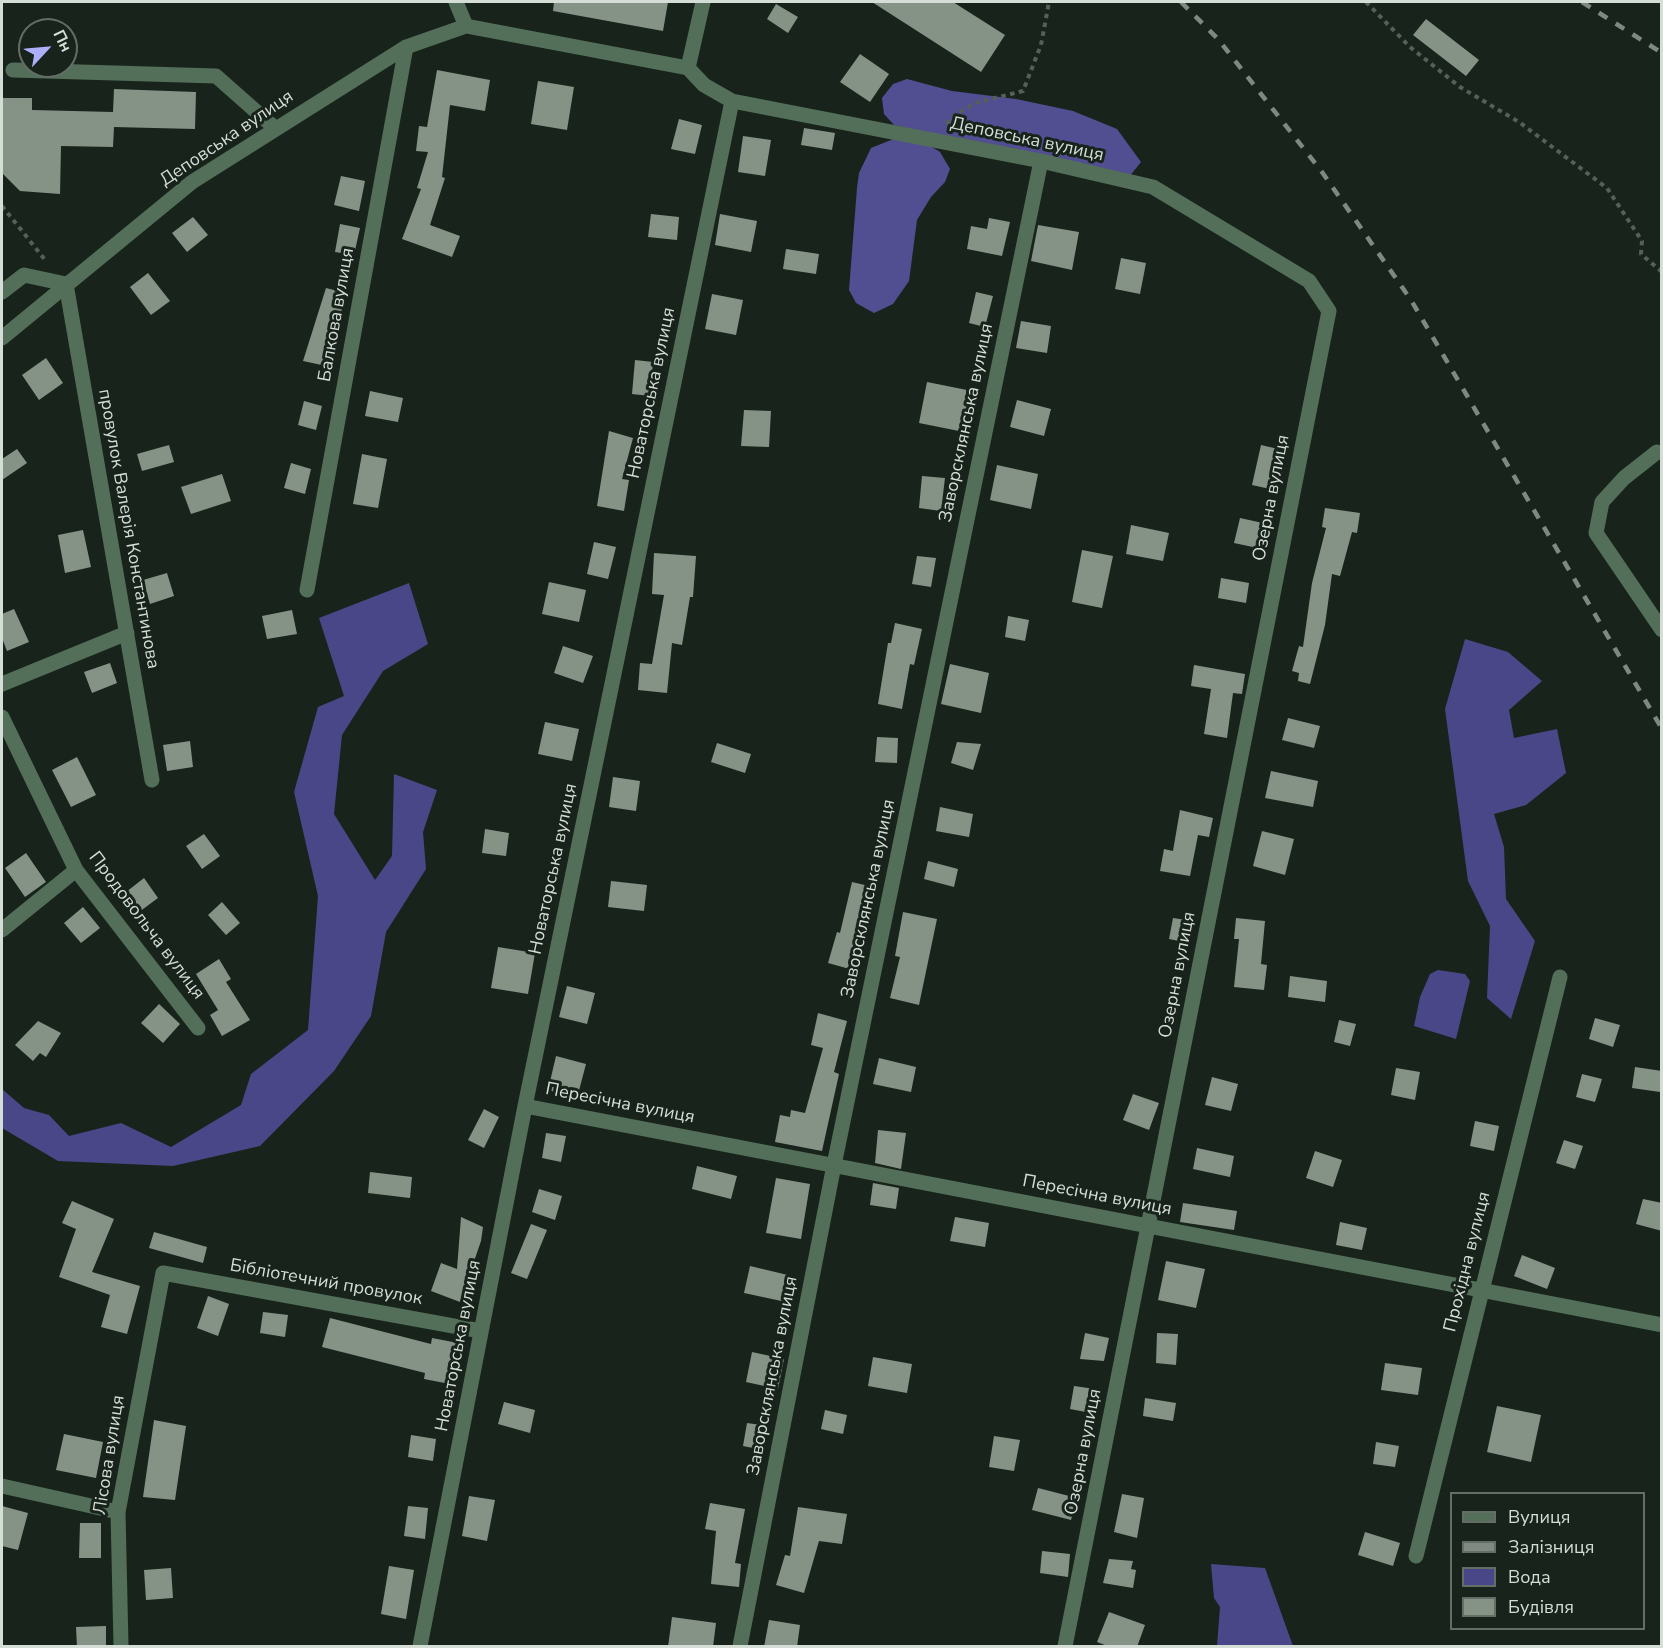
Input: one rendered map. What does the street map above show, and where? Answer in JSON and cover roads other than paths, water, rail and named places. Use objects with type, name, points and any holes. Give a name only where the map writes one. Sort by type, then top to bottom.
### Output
[{"type":"street","points":[[456,2],[466,26]]},
{"type":"street","points":[[688,68],[703,2]]},
{"type":"street","name":"Деповська вулиця","points":[[2,338],[192,182],[406,46],[466,26],[688,68],[704,85],[732,100],[1041,161],[1153,187],[1310,281],[1329,311]]},
{"type":"street","name":"Балкова вулиця","points":[[307,590],[406,46]]},
{"type":"street","points":[[13,70],[216,76],[276,129]]},
{"type":"street","name":"Новаторська вулиця","points":[[420,1647],[525,1106],[732,100]]},
{"type":"street","name":"Заворсклянська вулиця","points":[[740,1647],[834,1165],[1041,161]]},
{"type":"street","points":[[2,292],[24,275],[66,284]]},
{"type":"street","name":"провулок Валерія Константинова","points":[[66,284],[152,780]]},
{"type":"street","name":"Озерна вулиця","points":[[1065,1647],[1329,311]]},
{"type":"street","points":[[1657,452],[1624,478],[1602,502],[1596,533],[1662,630]]},
{"type":"street","points":[[2,684],[127,633]]},
{"type":"street","name":"Продовольча вулиця","points":[[2,717],[76,870],[198,1028]]},
{"type":"street","points":[[2,930],[76,870]]},
{"type":"street","name":"Прохідна вулиця","points":[[1416,1556],[1560,977]]},
{"type":"street","name":"Пересічна вулиця","points":[[525,1106],[1662,1325]]},
{"type":"street","name":"Бібліотечний провулок","points":[[163,1273],[481,1331]]},
{"type":"street","name":"Лісова вулиця","points":[[121,1647],[118,1512],[163,1273]]},
{"type":"street","points":[[2,1486],[118,1512]]},
{"type":"water","points":[[409,583],[428,644],[383,671],[342,735],[334,814],[375,880],[392,856],[394,774],[437,790],[423,832],[426,869],[386,932],[371,1016],[334,1071],[260,1146],[173,1166],[58,1161],[2,1128],[2,1089],[24,1108],[49,1115],[69,1136],[121,1123],[171,1147],[241,1105],[251,1074],[308,1030],[318,896],[294,792],[318,707],[344,696],[319,618]]},
{"type":"water","points":[[1465,639],[1508,652],[1542,681],[1509,710],[1514,738],[1557,729],[1566,773],[1526,805],[1494,814],[1504,847],[1506,899],[1535,941],[1511,1019],[1487,998],[1490,926],[1468,881],[1445,709]]},
{"type":"water","points":[[1438,970],[1465,974],[1470,981],[1456,1039],[1414,1026],[1420,997],[1430,974]]},
{"type":"water","points":[[1211,1564],[1265,1568],[1293,1646],[1217,1646],[1220,1607],[1214,1598]]},
{"type":"railway","points":[[1181,2],[1218,39],[1322,172],[1411,300],[1662,729]]},
{"type":"railway","points":[[1582,2],[1662,53]]}]
